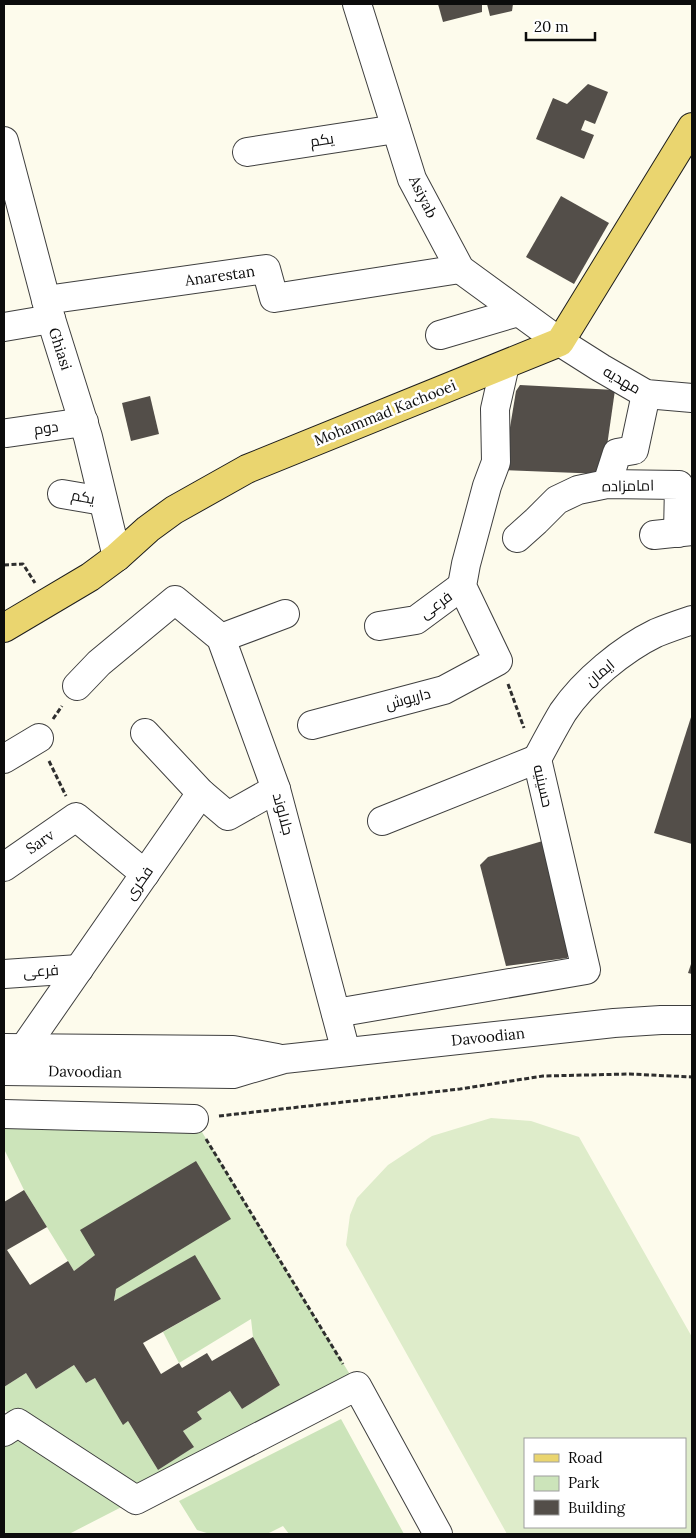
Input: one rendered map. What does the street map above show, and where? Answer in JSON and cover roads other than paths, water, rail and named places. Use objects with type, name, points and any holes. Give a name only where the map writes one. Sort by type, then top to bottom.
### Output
[{"type":"main road","points":[[560,342],[692,128]]},
{"type":"main road","name":"Mohammad Kachooei","points":[[4,628],[90,577],[117,557],[148,529],[182,506],[247,469],[340,423],[505,365],[560,342]]},
{"type":"street","name":"Asiyab","points":[[357,4],[412,179],[460,269],[560,342]]},
{"type":"street","name":"یکم","points":[[248,152],[396,129]]},
{"type":"street","name":"Ghiasi","points":[[4,141],[48,310],[84,422],[117,557]]},
{"type":"street","name":"Anarestan","points":[[48,310],[266,269],[274,298],[460,269]]},
{"type":"street","points":[[4,327],[48,310]]},
{"type":"street","points":[[440,335],[518,312]]},
{"type":"street","name":"مهدیه","points":[[560,342],[600,368],[646,394],[692,398]]},
{"type":"street","points":[[462,586],[487,486],[496,462],[495,409],[505,365]]},
{"type":"street","points":[[607,484],[617,453],[634,450],[646,394]]},
{"type":"street","name":"دوم","points":[[7,433],[84,422]]},
{"type":"street","name":"امامزاده","points":[[517,538],[557,500],[578,490],[607,484],[679,485],[675,533]]},
{"type":"street","name":"یکم","points":[[62,494],[103,501]]},
{"type":"street","name":"فرعی","points":[[379,626],[416,620],[462,586]]},
{"type":"street","name":"داریوش","points":[[312,725],[444,690],[498,660],[462,586]]},
{"type":"street","points":[[77,686],[99,663],[174,600],[221,638],[285,614]]},
{"type":"street","name":"ایمان","points":[[537,759],[564,712],[579,692],[598,673],[656,633],[692,620]]},
{"type":"street","name":"جلالوند","points":[[221,638],[276,789],[346,1052]]},
{"type":"street","points":[[145,733],[201,792],[228,816],[276,789]]},
{"type":"street","points":[[4,759],[39,738]]},
{"type":"street","points":[[382,821],[537,759]]},
{"type":"street","name":"حسینیه","points":[[336,1013],[586,970],[537,759]]},
{"type":"street","name":"فکری","points":[[14,1048],[78,969],[201,792]]},
{"type":"street","name":"Sarv","points":[[4,867],[76,816],[144,874]]},
{"type":"street","name":"فرعی","points":[[4,974],[78,969]]},
{"type":"street","name":"Davoodian","points":[[4,1071],[234,1074],[284,1059],[614,1023],[692,1020]]},
{"type":"street","name":"Davoodian","points":[[14,1048],[233,1050],[284,1059]]},
{"type":"street","points":[[4,1114],[194,1119]]},
{"type":"street","points":[[4,1432],[18,1424],[136,1500],[357,1386],[438,1534]]}]
